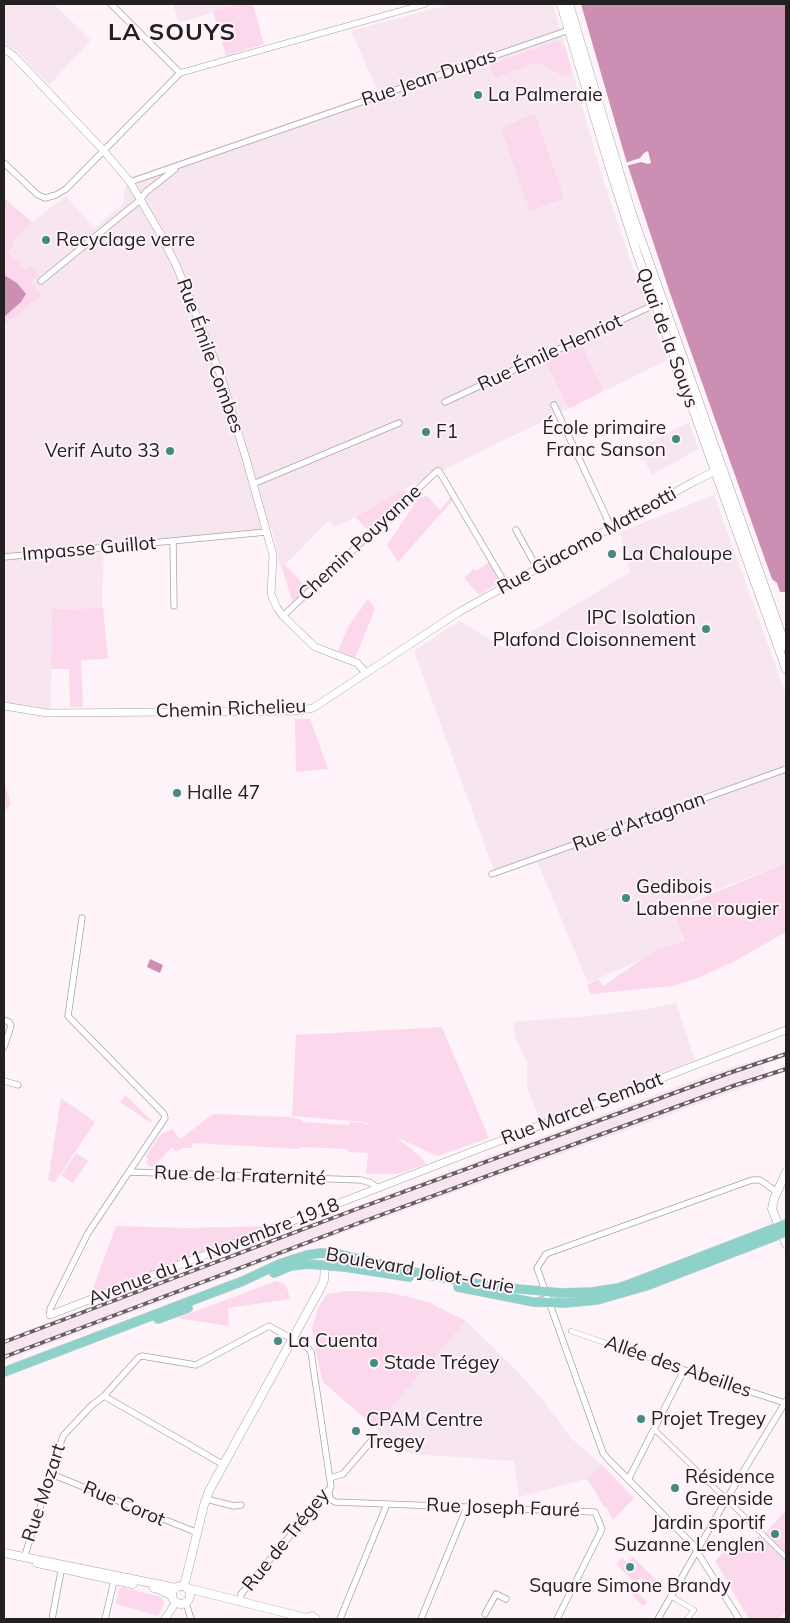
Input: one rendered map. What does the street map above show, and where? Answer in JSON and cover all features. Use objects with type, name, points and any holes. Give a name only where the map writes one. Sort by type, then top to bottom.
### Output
[{"type":"main road","name":"Quai de la Souys","points":[[561,4],[572,29],[659,303],[786,669]]},
{"type":"main road","name":"Quai de la Souys","points":[[569,4],[572,29]]},
{"type":"main road","name":"Quai de la Souys","points":[[718,469],[786,647]]},
{"type":"main road","points":[[786,1172],[772,1209],[783,1229],[786,1244]]},
{"type":"main road","name":"Boulevard Joliot-Curie","points":[[4,1372],[243,1281],[298,1257],[328,1253],[481,1285],[545,1292],[586,1292],[618,1288],[783,1229]]},
{"type":"main road","name":"Boulevard Joliot-Curie","points":[[4,1378],[245,1286],[291,1266],[307,1264],[384,1272],[523,1301],[549,1303],[597,1300],[624,1294],[783,1229]]},
{"type":"main road","points":[[174,1599],[173,1591],[182,1587],[206,1499],[323,1284],[325,1266],[346,1263],[387,1266]]},
{"type":"main road","points":[[4,1553],[162,1590],[181,1604],[204,1593]]},
{"type":"main road","points":[[115,1578],[182,1587],[306,1619],[310,1616],[316,1619]]},
{"type":"main road","points":[[182,1587],[190,1592],[188,1600]]},
{"type":"street","points":[[111,4],[180,73]]},
{"type":"street","points":[[4,163],[38,195],[45,198],[56,195],[66,189],[180,73],[425,4]]},
{"type":"street","name":"Rue Jean Dupas","points":[[130,182],[572,29]]},
{"type":"street","name":"Rue Émile Combes","points":[[4,49],[14,56],[104,151],[130,182],[177,267],[221,376],[273,555],[271,594],[277,608],[315,647],[357,663],[366,673]]},
{"type":"street","points":[[41,282],[177,167]]},
{"type":"street","name":"Rue Émile Henriot","points":[[445,402],[659,303]]},
{"type":"street","points":[[554,405],[611,527]]},
{"type":"street","points":[[252,484],[399,423]]},
{"type":"street","name":"Rue Giacomo Matteotti","points":[[460,612],[718,469]]},
{"type":"street","name":"Chemin Pouyanne","points":[[283,616],[437,471],[439,471],[506,585]]},
{"type":"street","points":[[516,530],[537,568]]},
{"type":"street","name":"Impasse Guillot","points":[[4,557],[266,532]]},
{"type":"street","name":"Impasse Guillot","points":[[174,542],[174,606]]},
{"type":"street","name":"Chemin Richelieu","points":[[4,706],[47,713],[299,711],[313,708],[460,612]]},
{"type":"street","name":"Rue d'Artagnan","points":[[492,874],[786,769]]},
{"type":"street","points":[[50,1316],[50,1309],[88,1233],[165,1118],[164,1114],[68,1016],[82,918]]},
{"type":"street","points":[[4,1020],[9,1022],[11,1026],[4,1046]]},
{"type":"street","name":"Rue Marcel Sembat","points":[[378,1188],[786,1030]]},
{"type":"street","points":[[4,1081],[18,1085]]},
{"type":"street","name":"Rue de la Fraternité","points":[[129,1172],[361,1180],[371,1183],[378,1188]]},
{"type":"street","points":[[739,1619],[697,1551],[603,1452],[537,1268],[546,1254],[752,1180],[760,1180],[777,1192]]},
{"type":"street","name":"Avenue du 11 Novembre 1918","points":[[50,1316],[378,1188]]},
{"type":"street","points":[[495,1295],[534,1295],[545,1292]]},
{"type":"street","name":"Rue Mozart","points":[[24,1558],[63,1436],[91,1406],[104,1396],[139,1357],[150,1357],[196,1365],[267,1326],[292,1339]]},
{"type":"street","name":"Allée des Abeilles","points":[[571,1331],[684,1370],[786,1402]]},
{"type":"street","name":"Rue de Trégey","points":[[240,1602],[241,1594],[331,1488],[311,1352],[308,1348],[292,1339]]},
{"type":"street","points":[[628,1480],[684,1370]]},
{"type":"street","points":[[104,1396],[224,1465]]},
{"type":"street","points":[[660,1619],[671,1596],[726,1500],[786,1402]]},
{"type":"street","points":[[654,1429],[786,1557]]},
{"type":"street","name":"Rue de Trégey","points":[[330,1478],[343,1474],[372,1440]]},
{"type":"street","name":"Rue Corot","points":[[51,1474],[198,1533]]},
{"type":"street","name":"Rue Joseph Fauré","points":[[329,1491],[330,1499],[336,1502],[595,1512],[602,1529],[557,1619]]},
{"type":"street","points":[[206,1499],[234,1506],[241,1505]]},
{"type":"street","points":[[340,1619],[387,1504]]},
{"type":"street","points":[[421,1619],[467,1507]]},
{"type":"street","points":[[52,1619],[62,1567]]},
{"type":"street","points":[[105,1619],[115,1578]]},
{"type":"street","points":[[485,1614],[496,1594],[506,1599]]},
{"type":"street","points":[[671,1596],[694,1610],[687,1619]]},
{"type":"street","points":[[165,1619],[174,1599]]},
{"type":"street","points":[[188,1600],[191,1619]]},
{"type":"shaded area","points":[[4,4],[54,4],[91,40],[49,85],[18,52],[4,43]]},
{"type":"shaded area","points":[[173,4],[239,4],[179,23]]},
{"type":"shaded area","points":[[238,4],[253,4],[264,44],[226,56],[213,12]]},
{"type":"shaded area","points":[[451,4],[553,4],[604,183],[667,360],[404,489],[335,527],[328,521],[281,569],[272,529],[104,544],[102,608],[52,609],[51,709],[33,709],[4,702],[4,326],[42,295],[4,253],[4,248],[32,222],[66,196],[94,228],[123,204],[125,188],[134,176],[378,92],[351,31]]},
{"type":"shaded area","points":[[581,4],[786,4],[786,592],[780,592],[777,583],[772,579],[670,293],[626,160]]},
{"type":"shaded area","points":[[556,41],[566,49],[572,72],[563,76],[537,62],[494,78],[490,65]]},
{"type":"shaded area","points":[[535,113],[564,198],[530,211],[501,128]]},
{"type":"shaded area","points":[[4,198],[32,222],[7,251],[26,271],[32,266],[39,274],[31,282],[42,295],[4,326]]},
{"type":"shaded area","points":[[4,275],[17,283],[26,294],[21,302],[4,317]]},
{"type":"shaded area","points":[[581,344],[603,391],[569,409],[545,361]]},
{"type":"shaded area","name":"École primaire Franc Sanson","points":[[689,422],[698,449],[652,475],[644,460],[641,461],[636,450]]},
{"type":"shaded area","points":[[404,489],[408,493],[368,530],[355,517]]},
{"type":"shaded area","points":[[419,493],[423,498],[426,495],[440,510],[451,497],[453,500],[398,562],[387,545],[418,499]]},
{"type":"shaded area","points":[[714,495],[786,695],[786,863],[672,907],[683,941],[588,983],[537,861],[496,876],[414,651],[459,621],[505,648],[630,572],[620,532]]},
{"type":"shaded area","points":[[489,562],[500,582],[479,595],[464,578],[474,569],[476,571]]},
{"type":"shaded area","points":[[285,565],[308,589],[293,604],[282,568]]},
{"type":"shaded area","points":[[368,599],[375,609],[355,658],[338,651],[348,627]]},
{"type":"shaded area","points":[[103,608],[108,659],[81,660],[83,707],[70,707],[69,669],[51,669],[52,609]]},
{"type":"shaded area","points":[[295,719],[310,719],[328,769],[296,772]]},
{"type":"shaded area","points":[[4,781],[11,805],[5,810],[4,810]]},
{"type":"shaded area","points":[[786,863],[786,932],[733,962],[698,978],[672,986],[591,994],[587,985],[598,979],[603,986],[654,951],[684,941],[673,910]]},
{"type":"shaded area","points":[[150,959],[163,965],[160,973],[147,967]]},
{"type":"shaded area","points":[[676,1003],[695,1060],[541,1122],[527,1088],[527,1061],[516,1040],[513,1022],[589,1016],[648,1009]]},
{"type":"shaded area","points":[[442,1027],[489,1138],[437,1156],[396,1137],[427,1164],[398,1174],[366,1174],[368,1153],[348,1152],[348,1149],[300,1147],[300,1149],[193,1143],[191,1148],[182,1148],[176,1152],[172,1147],[153,1167],[146,1163],[148,1159],[146,1156],[160,1135],[172,1129],[180,1139],[215,1114],[289,1117],[302,1120],[302,1122],[349,1125],[350,1122],[364,1123],[375,1127],[365,1122],[292,1116],[296,1035]]},
{"type":"shaded area","points":[[761,1058],[767,1079],[765,1080],[317,1242],[4,1361],[4,1339],[714,1073]]},
{"type":"shaded area","points":[[125,1095],[152,1121],[151,1123],[120,1102]]},
{"type":"shaded area","points":[[61,1098],[95,1122],[55,1182],[48,1180]]},
{"type":"shaded area","points":[[76,1153],[88,1161],[73,1183],[61,1175]]},
{"type":"shaded area","points":[[116,1226],[188,1228],[273,1226],[91,1294]]},
{"type":"shaded area","points":[[276,1281],[283,1283],[287,1288],[290,1299],[228,1308],[229,1326],[177,1318]]},
{"type":"shaded area","name":"Stade Trégey","points":[[345,1291],[383,1292],[409,1297],[430,1303],[466,1321],[375,1427],[323,1382],[314,1344],[312,1327],[319,1306],[327,1294]]},
{"type":"shaded area","points":[[466,1321],[517,1371],[540,1397],[572,1439],[602,1465],[590,1478],[519,1497],[514,1461],[414,1454],[393,1448],[375,1427]]},
{"type":"shaded area","points":[[602,1465],[634,1498],[613,1520],[587,1479]]},
{"type":"shaded area","points":[[786,1510],[786,1612],[778,1619],[749,1619],[715,1561],[733,1542],[744,1552],[758,1537],[760,1539]]},
{"type":"shaded area","points":[[633,1557],[663,1587],[657,1593],[641,1577],[635,1583],[616,1564],[622,1558],[627,1563]]},
{"type":"shaded area","points":[[627,1582],[647,1602],[643,1606],[623,1585]]},
{"type":"shaded area","points":[[122,1587],[161,1597],[164,1604],[158,1616],[116,1604],[119,1589]]},
{"type":"pier","points":[[648,151],[651,163],[641,162],[626,166],[625,163],[640,158]]},
{"type":"railway","points":[[4,1342],[354,1210],[786,1054]]},
{"type":"railway","points":[[4,1357],[359,1223],[733,1086],[786,1069]]},
{"type":"place","name":"La Palmeraie","points":[[478,95]]},
{"type":"place","name":"Recyclage verre","points":[[46,240]]},
{"type":"place","name":"F1","points":[[426,432]]},
{"type":"place","name":"École primaire Franc Sanson","points":[[676,439]]},
{"type":"place","name":"Verif Auto 33","points":[[170,451]]},
{"type":"place","name":"La Chaloupe","points":[[612,554]]},
{"type":"place","name":"IPC Isolation Plafond Cloisonnement","points":[[706,629]]},
{"type":"place","name":"Halle 47","points":[[177,793]]},
{"type":"place","name":"Gedibois Labenne rougier","points":[[626,898]]},
{"type":"place","name":"La Cuenta","points":[[278,1341]]},
{"type":"place","name":"Stade Trégey","points":[[374,1363]]},
{"type":"place","name":"Projet Tregey","points":[[641,1419]]},
{"type":"place","name":"CPAM Centre Tregey","points":[[356,1431]]},
{"type":"place","name":"Résidence Greenside","points":[[675,1488]]},
{"type":"place","name":"Jardin sportif Suzanne Lenglen","points":[[775,1534]]},
{"type":"place","name":"Square Simone Brandy","points":[[630,1567]]},
{"type":"district","name":"LA SOUYS","points":[[172,33]]}]
